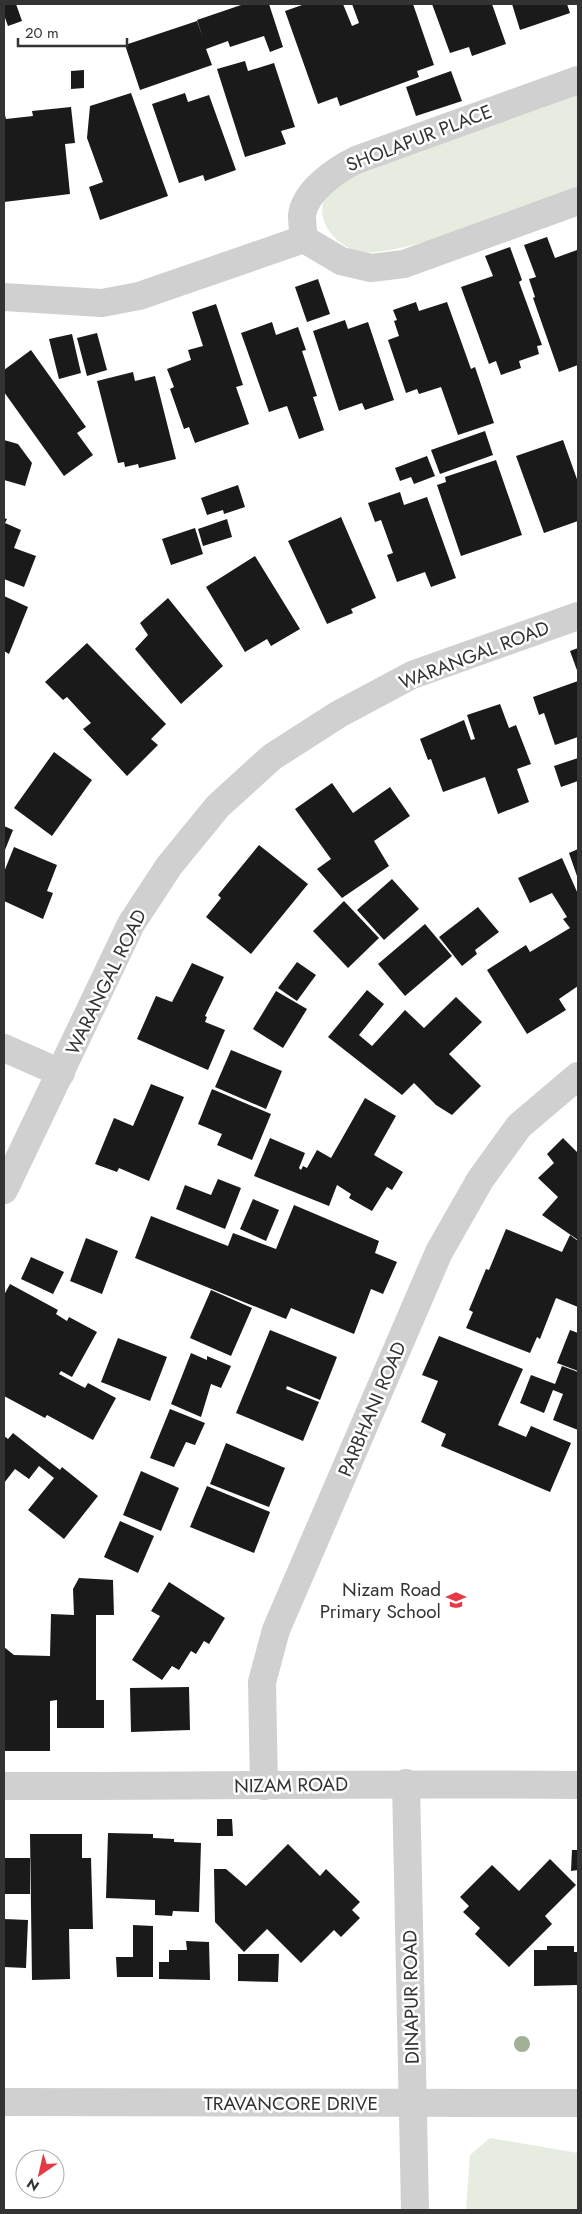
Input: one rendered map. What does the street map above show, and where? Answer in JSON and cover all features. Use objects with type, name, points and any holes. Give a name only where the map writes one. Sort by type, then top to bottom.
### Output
[{"type":"street","name":"SHOLAPUR PLACE","points":[[304,239],[302,214],[316,189],[334,171],[356,160],[578,80]]},
{"type":"street","points":[[4,297],[102,303],[140,296],[304,239],[341,261],[371,268],[404,264],[578,202]]},
{"type":"street","name":"WARANGAL ROAD","points":[[4,1190],[130,924],[169,866],[218,806],[272,758],[338,714],[412,675],[578,616]]},
{"type":"street","points":[[4,1048],[61,1073]]},
{"type":"street","name":"PARBHANI ROAD","points":[[264,1786],[262,1682],[276,1630],[439,1252],[480,1180],[519,1126],[578,1076]]},
{"type":"street","name":"NIZAM ROAD","points":[[4,1786],[264,1786],[406,1783],[578,1785]]},
{"type":"street","name":"DINAPUR ROAD","points":[[406,1783],[415,2210]]},
{"type":"street","name":"TRAVANCORE DRIVE","points":[[4,2102],[578,2103]]},
{"type":"shaded area","points":[[578,93],[578,190],[465,230],[400,248],[374,252],[350,249],[335,238],[327,228],[322,211],[324,200],[333,187],[342,179]]},
{"type":"shaded area","points":[[490,2138],[578,2153],[578,2210],[466,2210],[470,2155]]},
{"type":"building","points":[[16,4],[22,21],[8,26],[4,15],[4,5]]},
{"type":"building","points":[[244,4],[269,4],[283,47],[270,52],[264,36],[230,47],[228,41],[206,49],[212,65],[140,90],[125,45],[197,21],[203,38],[197,20]]},
{"type":"building","points":[[305,4],[343,4],[352,26],[359,23],[352,4],[413,4],[434,65],[417,71],[419,77],[340,106],[337,97],[318,104],[285,11]]},
{"type":"building","points":[[432,4],[492,4],[506,44],[472,56],[469,47],[450,53]]},
{"type":"building","points":[[512,4],[567,4],[570,13],[520,30]]},
{"type":"building","points":[[245,61],[248,71],[274,63],[295,127],[281,131],[286,144],[245,157],[217,69]]},
{"type":"building","points":[[84,70],[84,88],[71,89],[71,71]]},
{"type":"building","points":[[451,71],[462,101],[416,116],[406,87]]},
{"type":"building","points":[[131,93],[168,196],[100,220],[89,187],[103,182],[87,138],[90,106]]},
{"type":"building","points":[[185,93],[188,102],[209,95],[236,170],[205,181],[203,175],[179,183],[152,104]]},
{"type":"building","points":[[71,107],[75,143],[65,144],[70,194],[4,202],[4,111],[6,119],[33,116],[32,111]]},
{"type":"building","points":[[547,237],[555,258],[577,250],[578,253],[578,365],[559,372],[533,298],[535,297],[529,279],[536,277],[524,245]]},
{"type":"building","points":[[510,247],[522,280],[519,282],[542,345],[537,346],[539,354],[519,361],[521,368],[501,375],[496,361],[489,364],[461,287],[493,276],[485,256]]},
{"type":"building","points":[[318,279],[330,314],[307,322],[295,287]]},
{"type":"building","points":[[416,302],[419,311],[447,302],[471,369],[475,367],[494,423],[458,435],[441,387],[419,394],[417,389],[406,393],[388,340],[399,336],[394,321],[397,320],[393,310]]},
{"type":"building","points":[[216,304],[243,385],[236,387],[249,424],[195,443],[189,427],[184,429],[170,389],[174,387],[167,369],[191,360],[188,350],[203,346],[192,312]]},
{"type":"building","points":[[345,320],[348,329],[368,322],[394,400],[365,410],[362,403],[339,411],[313,331]]},
{"type":"building","points":[[272,322],[276,335],[298,327],[306,350],[302,351],[317,396],[313,397],[324,430],[299,439],[287,406],[269,412],[241,333]]},
{"type":"building","points":[[97,333],[107,370],[87,376],[77,338]]},
{"type":"building","points":[[72,334],[81,373],[59,379],[49,339]]},
{"type":"building","points":[[31,350],[86,427],[77,433],[93,455],[64,476],[4,392],[4,370]]},
{"type":"building","points":[[133,372],[135,381],[155,376],[176,459],[139,468],[138,464],[125,467],[124,462],[118,463],[97,381]]},
{"type":"building","points":[[485,431],[493,455],[440,474],[431,450]]},
{"type":"building","points":[[4,440],[18,444],[32,463],[25,486],[4,480]]},
{"type":"building","points":[[563,440],[578,482],[578,521],[544,533],[516,456]]},
{"type":"building","points":[[427,456],[435,476],[414,484],[411,477],[400,481],[395,468]]},
{"type":"building","points":[[496,460],[522,535],[461,556],[437,485],[446,482],[445,477]]},
{"type":"building","points":[[238,485],[245,507],[224,514],[223,510],[207,515],[201,498]]},
{"type":"building","points":[[400,492],[404,505],[427,497],[456,578],[431,587],[425,572],[397,582],[387,555],[393,553],[381,520],[375,522],[368,503]]},
{"type":"building","points":[[341,517],[376,598],[351,609],[353,613],[327,624],[288,541]]},
{"type":"building","points":[[4,518],[7,519],[5,523],[21,530],[14,548],[36,556],[24,587],[4,579]]},
{"type":"building","points":[[227,519],[232,537],[203,546],[198,529]]},
{"type":"building","points":[[195,528],[203,554],[171,565],[162,539]]},
{"type":"building","points":[[255,556],[300,629],[271,646],[267,639],[245,652],[206,587]]},
{"type":"building","points":[[4,596],[28,607],[9,654],[4,651]]},
{"type":"building","points":[[168,598],[223,666],[181,704],[135,649],[148,635],[140,623]]},
{"type":"building","points":[[87,643],[166,724],[151,739],[158,745],[127,776],[83,729],[91,723],[67,697],[63,700],[45,682]]},
{"type":"building","points":[[578,648],[578,673],[570,651]]},
{"type":"building","points":[[578,681],[578,737],[555,745],[544,713],[539,715],[533,697]]},
{"type":"building","points":[[500,704],[509,728],[516,725],[531,764],[517,769],[529,802],[498,814],[485,777],[443,792],[431,759],[428,760],[420,739],[464,720],[471,740],[475,739],[467,715]]},
{"type":"building","points":[[54,752],[92,780],[52,836],[14,808]]},
{"type":"building","points":[[578,758],[578,781],[561,787],[554,766]]},
{"type":"building","points":[[332,783],[353,813],[390,787],[410,816],[374,841],[389,866],[342,898],[317,869],[331,859],[295,809]]},
{"type":"building","points":[[4,826],[13,830],[5,850],[4,850]]},
{"type":"building","points":[[259,845],[308,884],[251,954],[206,917],[221,898],[218,895]]},
{"type":"building","points":[[14,847],[57,865],[47,891],[53,893],[43,919],[4,901],[4,872]]},
{"type":"building","points":[[578,849],[578,879],[569,853]]},
{"type":"building","points":[[562,858],[578,894],[578,986],[559,999],[566,1010],[527,1034],[487,970],[526,945],[530,952],[570,928],[563,919],[567,917],[552,893],[530,903],[518,878]]},
{"type":"building","points":[[392,879],[419,909],[384,940],[357,910]]},
{"type":"building","points":[[344,901],[379,938],[348,968],[313,931]]},
{"type":"building","points":[[478,907],[499,932],[475,950],[477,954],[462,966],[439,937]]},
{"type":"building","points":[[425,924],[452,956],[405,996],[378,964]]},
{"type":"building","points":[[297,962],[316,975],[297,1001],[278,988]]},
{"type":"building","points":[[192,963],[224,977],[205,1016],[207,1017],[205,1022],[225,1030],[208,1070],[137,1039],[156,996],[172,1002]]},
{"type":"building","points":[[367,990],[384,1004],[359,1035],[372,1046],[405,1010],[424,1028],[456,997],[482,1022],[449,1054],[481,1086],[452,1115],[436,1105],[414,1083],[402,1095],[328,1037]]},
{"type":"building","points":[[276,991],[307,1009],[283,1048],[253,1029]]},
{"type":"building","points":[[231,1050],[282,1071],[266,1109],[215,1087]]},
{"type":"building","points":[[151,1084],[184,1097],[149,1181],[119,1168],[117,1172],[95,1164],[114,1118],[133,1126]]},
{"type":"building","points":[[212,1089],[271,1114],[252,1160],[217,1145],[222,1134],[198,1124]]},
{"type":"building","points":[[365,1098],[396,1116],[374,1155],[403,1172],[392,1190],[387,1187],[372,1211],[349,1198],[351,1194],[337,1185],[329,1206],[254,1176],[270,1138],[305,1153],[299,1168],[301,1170],[303,1166],[307,1168],[317,1150],[331,1158]]},
{"type":"building","points":[[563,1138],[578,1153],[578,1240],[542,1215],[558,1197],[538,1178],[554,1163],[547,1154]]},
{"type":"building","points":[[218,1179],[241,1188],[225,1229],[176,1209],[185,1185],[211,1195]]},
{"type":"building","points":[[253,1199],[279,1210],[266,1241],[240,1229]]},
{"type":"building","points":[[294,1205],[379,1241],[375,1253],[397,1262],[383,1294],[371,1289],[354,1334],[291,1308],[286,1319],[135,1258],[151,1216],[228,1246],[233,1233],[276,1249]]},
{"type":"building","points":[[506,1229],[562,1252],[570,1235],[578,1241],[578,1307],[556,1298],[540,1339],[537,1337],[530,1353],[466,1328],[473,1312],[469,1310],[486,1269],[489,1270]]},
{"type":"building","points":[[86,1238],[118,1251],[102,1294],[70,1281]]},
{"type":"building","points":[[31,1257],[64,1272],[53,1294],[21,1279]]},
{"type":"building","points":[[10,1284],[58,1310],[56,1314],[67,1321],[69,1317],[97,1332],[72,1377],[61,1371],[59,1374],[85,1388],[88,1383],[116,1398],[93,1440],[47,1415],[45,1418],[4,1396],[4,1295]]},
{"type":"building","points":[[211,1290],[252,1308],[231,1356],[190,1338]]},
{"type":"building","points":[[270,1330],[337,1357],[320,1400],[287,1386],[286,1389],[319,1402],[303,1441],[236,1413]]},
{"type":"building","points":[[570,1330],[578,1333],[578,1371],[557,1363]]},
{"type":"building","points":[[439,1336],[523,1369],[498,1425],[526,1437],[531,1426],[571,1443],[550,1492],[441,1446],[446,1434],[421,1422],[438,1381],[422,1375]]},
{"type":"building","points":[[118,1338],[167,1357],[150,1401],[101,1382]]},
{"type":"building","points":[[191,1353],[207,1360],[207,1356],[231,1366],[221,1388],[211,1384],[201,1417],[171,1404]]},
{"type":"building","points":[[562,1366],[578,1372],[578,1430],[553,1420],[563,1394],[553,1390],[544,1413],[520,1403],[531,1375],[555,1384]]},
{"type":"building","points":[[170,1409],[205,1423],[195,1445],[186,1442],[174,1467],[150,1458]]},
{"type":"building","points":[[13,1433],[60,1470],[62,1467],[98,1496],[64,1539],[28,1510],[54,1478],[39,1466],[29,1479],[15,1469],[4,1483],[4,1436],[8,1439]]},
{"type":"building","points":[[226,1443],[285,1468],[269,1507],[210,1484]]},
{"type":"building","points":[[141,1471],[179,1488],[161,1531],[123,1515]]},
{"type":"building","points":[[207,1486],[270,1512],[254,1553],[190,1527]]},
{"type":"building","points":[[120,1521],[154,1536],[138,1573],[104,1557]]},
{"type":"building","points":[[79,1578],[113,1580],[114,1615],[96,1615],[96,1700],[104,1700],[104,1728],[57,1728],[57,1700],[50,1701],[50,1751],[4,1751],[4,1647],[14,1655],[50,1656],[51,1614],[74,1615],[73,1589]]},
{"type":"building","points":[[169,1582],[225,1618],[209,1644],[204,1641],[196,1654],[191,1651],[179,1670],[172,1666],[162,1680],[132,1660],[160,1616],[151,1611]]},
{"type":"building","points":[[189,1687],[190,1730],[131,1732],[130,1688]]},
{"type":"building","points":[[217,1819],[232,1819],[233,1836],[217,1836]]},
{"type":"building","points":[[108,1833],[153,1834],[153,1838],[174,1839],[174,1842],[201,1843],[199,1912],[173,1911],[172,1916],[155,1915],[155,1900],[106,1898]]},
{"type":"building","points":[[30,1834],[82,1834],[82,1858],[91,1858],[93,1929],[69,1929],[70,1979],[32,1980]]},
{"type":"building","points":[[288,1844],[320,1876],[326,1869],[360,1902],[352,1910],[360,1918],[341,1937],[334,1930],[301,1963],[267,1929],[244,1952],[215,1922],[214,1869],[226,1869],[246,1886]]},
{"type":"building","points":[[572,1850],[578,1850],[578,1870],[571,1871]]},
{"type":"building","points":[[4,1858],[30,1858],[30,1894],[4,1894]]},
{"type":"building","points":[[550,1859],[576,1885],[545,1916],[552,1924],[509,1967],[475,1934],[480,1928],[463,1912],[469,1906],[460,1897],[492,1865],[519,1891]]},
{"type":"building","points":[[4,1919],[28,1920],[26,1968],[4,1967]]},
{"type":"building","points":[[133,1925],[153,1926],[153,1977],[117,1977],[116,1957],[133,1957]]},
{"type":"building","points":[[186,1941],[209,1942],[210,1980],[159,1979],[159,1962],[169,1962],[169,1950],[187,1950]]},
{"type":"building","points":[[547,1946],[574,1946],[574,1952],[578,1952],[578,1985],[534,1986],[534,1950],[547,1950]]},
{"type":"building","points":[[238,1954],[279,1954],[278,1982],[238,1981]]},
{"type":"place","name":"Nizam Road Primary School","points":[[456,1600]]}]
